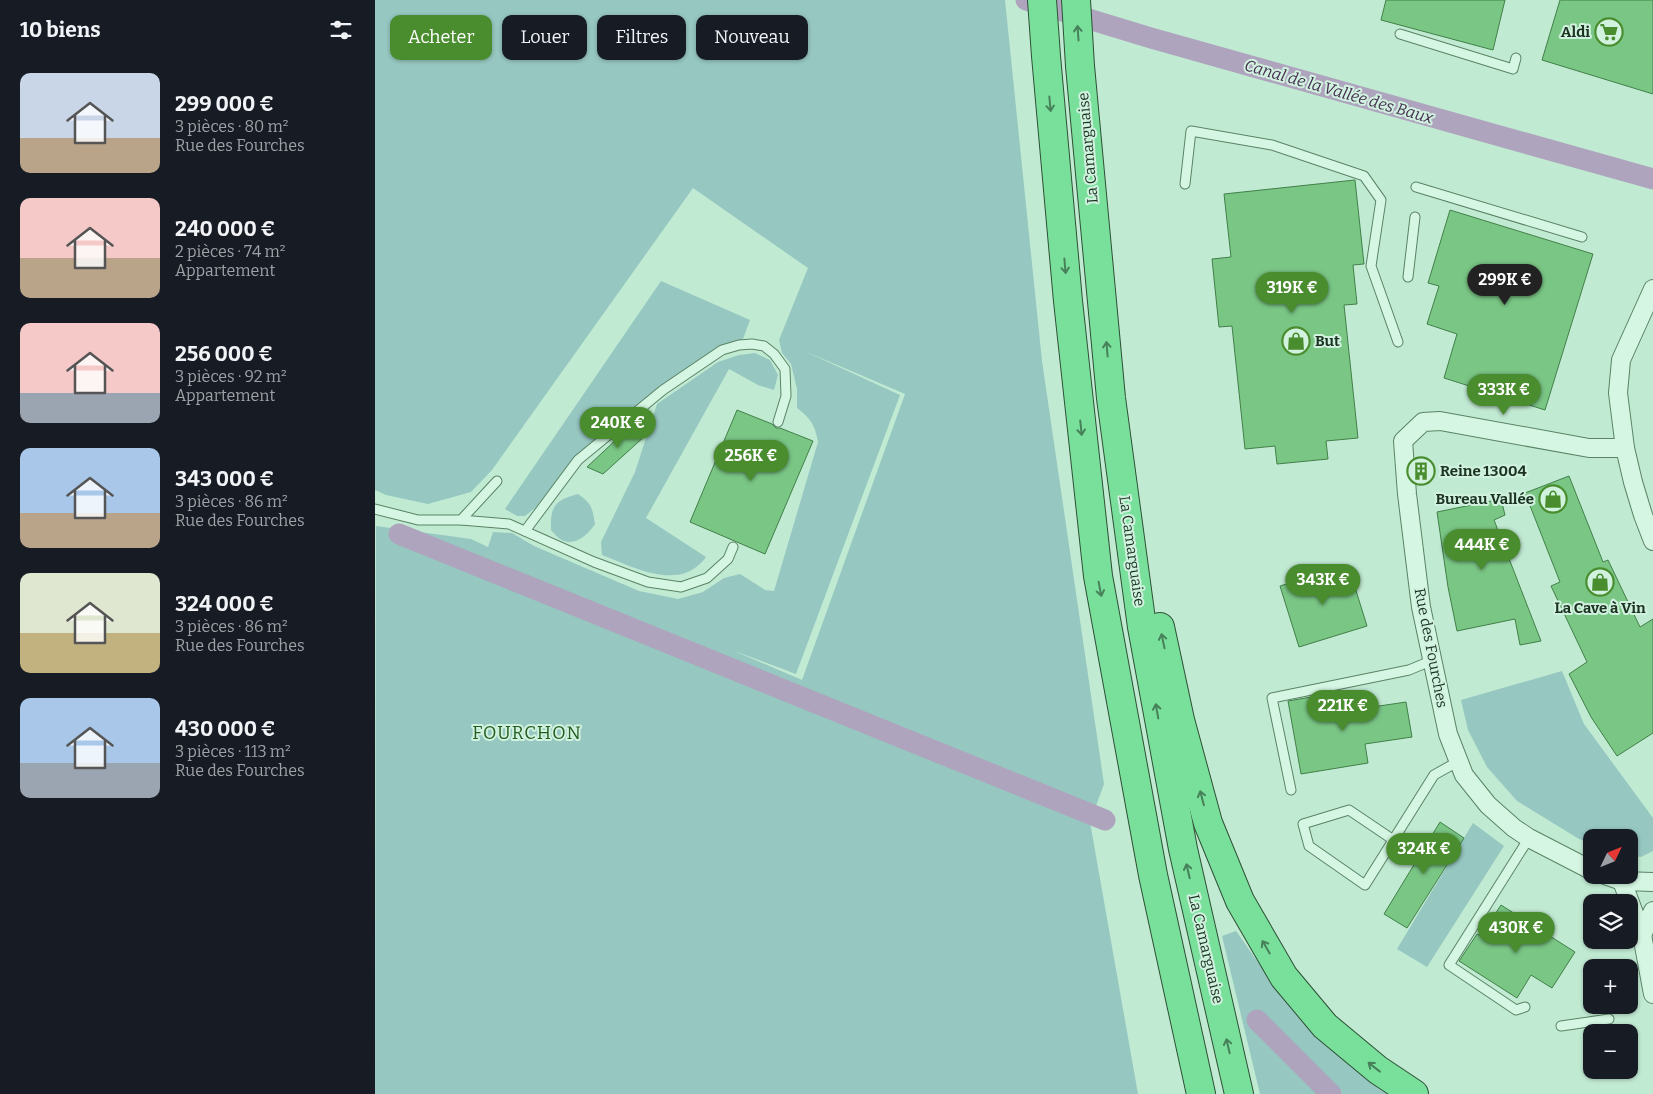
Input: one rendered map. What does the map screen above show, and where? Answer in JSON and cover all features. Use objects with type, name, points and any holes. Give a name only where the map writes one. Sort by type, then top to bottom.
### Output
[{"type":"highway","points":[[1042,0],[1068,300],[1097,576],[1153,875],[1201,1094]]},
{"type":"highway","name":"La Camarguaise","points":[[1076,0],[1080,66],[1111,398],[1140,617],[1183,849],[1239,1094]]},
{"type":"highway","points":[[1111,398],[1180,720],[1208,823],[1240,901],[1283,977],[1325,1026],[1378,1070],[1414,1094]]},
{"type":"street","points":[[1653,288],[1621,360],[1618,394],[1625,448],[1643,515],[1653,541]]},
{"type":"street","name":"Rue des Fourches","points":[[1583,866],[1529,838],[1514,828],[1488,805],[1464,775],[1449,734],[1421,607],[1407,494],[1403,441],[1423,422],[1440,421],[1589,448],[1625,448]]},
{"type":"street","points":[[1638,882],[1653,882]]},
{"type":"street","points":[[1624,884],[1642,935],[1653,994]]},
{"type":"street","points":[[1642,935],[1653,911]]},
{"type":"lane","points":[[1400,34],[1513,69],[1516,58]]},
{"type":"lane","points":[[1185,184],[1191,131],[1272,145],[1365,176],[1381,200],[1371,266],[1398,342]]},
{"type":"lane","points":[[1416,187],[1582,237]]},
{"type":"lane","points":[[1409,277],[1415,217]]},
{"type":"lane","points":[[525,531],[578,460],[663,390],[723,350],[739,345],[752,344],[764,346],[774,354],[785,369],[786,396],[779,422]]},
{"type":"lane","points":[[461,520],[497,481]]},
{"type":"lane","points":[[375,509],[418,520],[461,520],[509,524],[621,572],[649,582],[681,587],[707,578],[729,558],[733,547]]},
{"type":"lane","points":[[1291,790],[1272,698],[1409,670],[1433,660]]},
{"type":"lane","points":[[1392,839],[1349,810],[1303,824],[1309,846],[1365,884],[1434,775],[1459,761]]},
{"type":"lane","points":[[1525,1007],[1515,1010],[1449,965],[1529,838]]},
{"type":"lane","points":[[1561,1026],[1609,1019]]},
{"type":"shaded area","points":[[375,0],[1005,0],[1042,361],[1104,784],[1090,822],[1138,1094],[375,1094],[376,526],[471,539],[488,547],[493,532],[512,533],[534,546],[639,591],[678,599],[703,592],[724,578],[740,574],[765,590],[774,591],[818,442],[812,423],[797,408],[797,389],[791,364],[782,353],[779,340],[808,268],[693,188],[492,470],[471,492],[428,504],[386,495],[375,490]],"holes":[[[802,350],[905,394],[802,680],[732,650],[796,674],[900,395]]]},
{"type":"shaded area","points":[[661,281],[750,320],[743,339],[719,347],[692,364],[612,423],[578,455],[535,508],[525,516],[517,516],[505,509]]},
{"type":"shaded area","points":[[755,353],[770,360],[778,375],[774,390],[758,385],[729,369],[646,518],[706,557],[695,568],[683,574],[670,575],[642,570],[602,555],[601,542],[635,472],[657,404],[718,362],[739,355]]},
{"type":"shaded area","points":[[578,494],[591,506],[595,524],[580,539],[570,542],[565,541],[551,530],[553,510],[559,502]]},
{"type":"shaded area","points":[[1562,671],[1584,724],[1653,818],[1653,851],[1641,857],[1638,856],[1638,829],[1583,829],[1583,840],[1517,801],[1487,767],[1468,730],[1461,700]]},
{"type":"shaded area","points":[[1473,823],[1504,846],[1427,967],[1397,949]]},
{"type":"shaded area","points":[[1236,931],[1270,979],[1311,1030],[1387,1094],[1260,1094],[1222,936]]},
{"type":"building","points":[[1386,0],[1505,0],[1493,50],[1381,20]]},
{"type":"building","name":"Aldi","points":[[1560,0],[1653,0],[1653,94],[1542,60]]},
{"type":"building","points":[[1355,180],[1364,264],[1353,265],[1357,304],[1344,305],[1358,438],[1326,441],[1328,459],[1277,464],[1275,446],[1245,449],[1232,326],[1219,327],[1212,259],[1231,257],[1224,194]]},
{"type":"building","points":[[1450,210],[1593,254],[1545,410],[1444,378],[1457,334],[1427,324],[1439,286],[1428,283]]},
{"type":"building","points":[[737,410],[772,424],[776,428],[813,441],[765,554],[690,522]]},
{"type":"building","points":[[635,422],[646,435],[603,474],[587,467]]},
{"type":"building","points":[[1569,476],[1603,562],[1608,560],[1640,627],[1653,619],[1653,733],[1617,756],[1591,717],[1569,674],[1587,662],[1551,586],[1560,582],[1525,493]]},
{"type":"building","points":[[1501,499],[1505,515],[1494,520],[1541,641],[1520,645],[1515,619],[1457,631],[1448,587],[1437,512]]},
{"type":"building","points":[[1348,565],[1367,626],[1299,647],[1280,586]]},
{"type":"building","points":[[1323,695],[1325,710],[1358,705],[1359,709],[1406,702],[1412,737],[1365,744],[1368,763],[1301,774],[1288,701]]},
{"type":"building","points":[[1440,822],[1464,838],[1407,928],[1384,914]]},
{"type":"building","points":[[1501,905],[1575,952],[1552,988],[1531,975],[1517,998],[1459,961],[1477,934],[1481,936]]},
{"type":"waterway","name":"Canal de la Vallée des Baux","points":[[1026,0],[1151,38],[1653,179]]},
{"type":"waterway","points":[[399,534],[1105,820]]},
{"type":"waterway","points":[[1257,1020],[1331,1094]]},
{"type":"place","name":"Aldi","points":[[1609,32]]},
{"type":"place","name":"But","points":[[1296,341]]},
{"type":"place","name":"Reine 13004","points":[[1421,471]]},
{"type":"place","name":"Bureau Vallée","points":[[1553,499]]},
{"type":"place","name":"La Cave à Vin","points":[[1600,582]]},
{"type":"district","name":"FOURCHON","points":[[527,733]]}]
